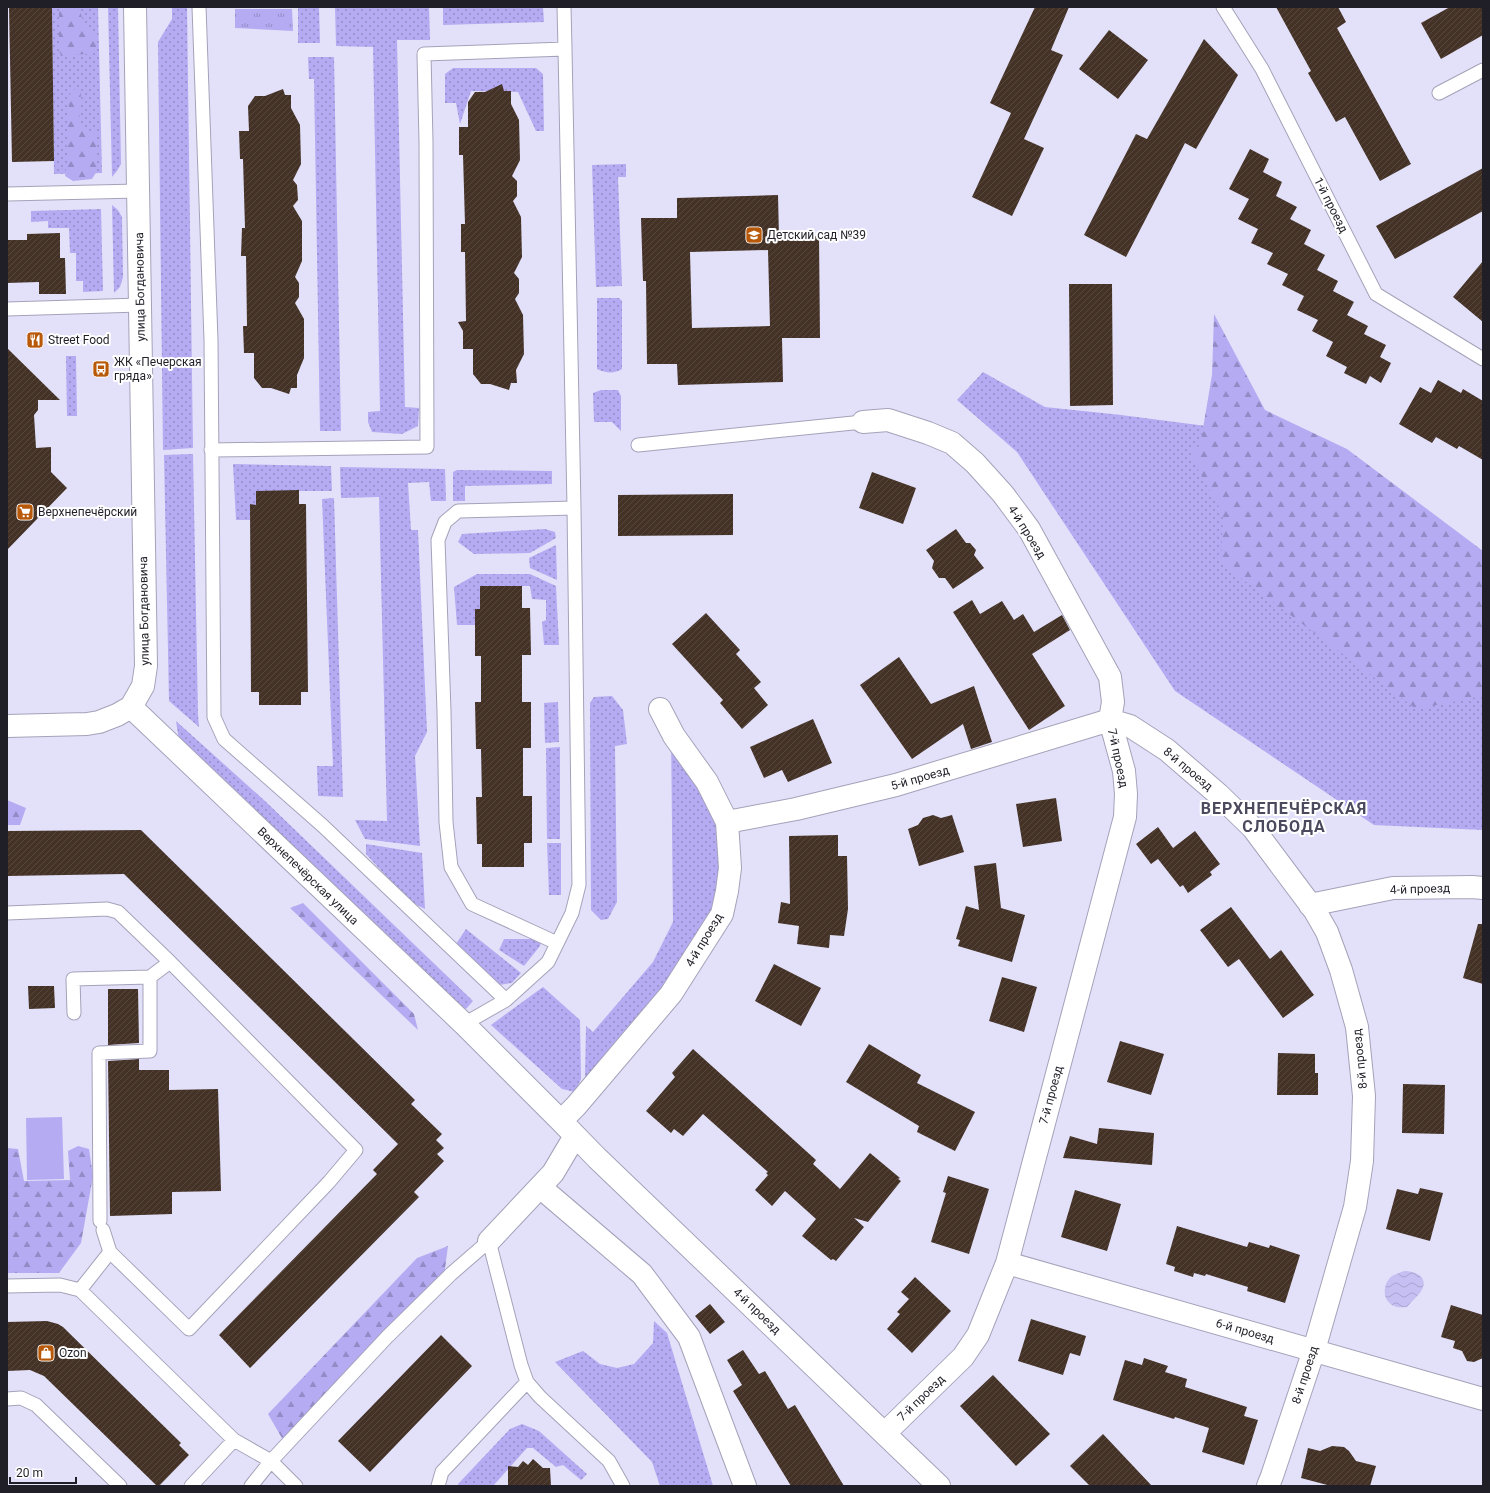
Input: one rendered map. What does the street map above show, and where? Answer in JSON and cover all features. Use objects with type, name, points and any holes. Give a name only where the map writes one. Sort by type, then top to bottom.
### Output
[{"type":"street","name":"улица Богдановича","points":[[131,707],[143,686],[146,666],[135,7]]},
{"type":"street","name":"4-й проезд","points":[[863,422],[888,420],[928,432],[952,443],[975,463],[1003,494],[1029,529],[1110,677],[1113,702],[1110,720]]},
{"type":"street","points":[[7,726],[74,725],[99,722],[117,715],[131,707]]},
{"type":"street","name":"Верхнепечёрская улица","points":[[131,707],[464,1024],[568,1128]]},
{"type":"street","name":"4-й проезд","points":[[660,709],[674,736],[707,782],[727,822],[730,868],[722,914],[671,994],[576,1106],[568,1128],[940,1486]]},
{"type":"street","name":"5-й проезд","points":[[727,822],[796,809],[896,785],[1110,720]]},
{"type":"street","name":"8-й проезд","points":[[1110,720],[1130,726],[1167,750],[1218,794],[1253,828],[1310,905],[1327,932],[1341,970],[1357,1027],[1364,1096],[1362,1161],[1355,1207],[1314,1350],[1268,1486]]},
{"type":"street","name":"7-й проезд","points":[[885,1433],[963,1357],[978,1335],[1007,1263],[1125,817],[1126,794],[1124,770],[1110,720]]},
{"type":"street","name":"4-й проезд","points":[[1310,905],[1393,888],[1483,888]]},
{"type":"street","points":[[489,1241],[553,1173],[568,1128]]},
{"type":"street","points":[[540,1187],[642,1274],[689,1337],[745,1486]]},
{"type":"street","name":"6-й проезд","points":[[1007,1263],[1314,1350],[1483,1400]]},
{"type":"lane","points":[[199,7],[211,340],[214,717],[224,739],[323,826],[506,1000]]},
{"type":"lane","points":[[464,1024],[506,1000],[548,962],[572,913],[579,885],[574,508],[564,7]]},
{"type":"lane","name":"1-й проезд","points":[[1223,7],[1262,69],[1376,294],[1483,359]]},
{"type":"lane","points":[[211,450],[427,447],[426,142],[424,54],[565,49]]},
{"type":"lane","points":[[1439,93],[1483,70]]},
{"type":"lane","points":[[7,194],[138,191]]},
{"type":"lane","points":[[7,309],[140,305]]},
{"type":"lane","points":[[638,445],[863,422]]},
{"type":"lane","points":[[557,943],[472,904],[451,867],[446,822],[438,540],[445,522],[458,511],[574,508]]},
{"type":"lane","points":[[7,913],[107,909],[118,912],[170,962],[356,1150],[329,1182],[190,1329],[110,1252],[101,1225],[99,1053],[150,1051],[150,977]]},
{"type":"lane","points":[[74,1013],[73,979],[150,977],[170,962]]},
{"type":"lane","points":[[251,1486],[271,1460],[387,1337],[451,1274],[489,1241],[521,1365],[527,1382],[609,1461],[623,1486]]},
{"type":"lane","points":[[80,1290],[110,1252]]},
{"type":"lane","points":[[7,1286],[60,1285],[80,1290],[234,1440],[271,1460],[296,1486]]},
{"type":"lane","points":[[438,1486],[442,1472],[527,1382]]},
{"type":"lane","points":[[7,1399],[21,1398],[36,1405],[120,1486]]},
{"type":"lane","points":[[191,1486],[234,1440]]},
{"type":"green space","points":[[52,7],[98,7],[102,173],[54,174]]},
{"type":"green space","points":[[59,7],[79,7],[84,26],[96,38],[96,53],[61,56],[59,50]]},
{"type":"green space","points":[[108,7],[118,7],[121,164],[112,177]]},
{"type":"green space","points":[[172,7],[187,7],[193,448],[163,450],[158,42],[172,19]]},
{"type":"green space","points":[[298,7],[319,7],[320,43],[298,43]]},
{"type":"green space","points":[[335,7],[429,7],[430,40],[397,40],[405,407],[419,408],[418,426],[402,434],[372,432],[368,422],[368,412],[380,411],[373,47],[336,46]]},
{"type":"green space","points":[[443,7],[543,7],[544,22],[443,25]]},
{"type":"green space","points":[[235,9],[292,9],[293,31],[235,28]]},
{"type":"green space","points":[[308,57],[334,57],[341,431],[320,431],[314,79],[309,79]]},
{"type":"green space","points":[[453,68],[536,68],[543,74],[544,131],[536,131],[518,92],[471,91],[460,124],[456,103],[445,103],[445,74]]},
{"type":"green space","points":[[73,89],[81,92],[79,125],[96,134],[97,171],[92,179],[73,181],[65,176],[67,164],[69,96]]},
{"type":"green space","points":[[626,164],[626,177],[618,177],[622,286],[596,287],[592,165]]},
{"type":"green space","points":[[112,205],[118,210],[122,217],[123,277],[120,287],[114,293]]},
{"type":"green space","points":[[101,209],[103,291],[83,292],[83,281],[76,281],[76,253],[70,253],[69,228],[48,228],[48,221],[31,222],[31,211]]},
{"type":"green space","points":[[597,298],[619,298],[622,301],[622,369],[616,372],[607,372],[597,369]]},
{"type":"green space","points":[[1214,314],[1265,410],[1347,449],[1483,551],[1483,696],[1416,709],[1221,563],[1223,514],[1197,468],[1189,450],[1200,446],[1212,375]]},
{"type":"green space","points":[[66,356],[76,356],[77,416],[67,416]]},
{"type":"green space","points":[[983,372],[1045,407],[1121,415],[1307,439],[1483,565],[1483,830],[1374,825],[1175,691],[1017,452],[957,400]]},
{"type":"green space","points":[[601,390],[618,390],[621,396],[621,431],[612,422],[594,422],[593,393]]},
{"type":"green space","points":[[193,454],[199,727],[169,701],[164,455]]},
{"type":"green space","points":[[233,464],[331,466],[332,491],[256,491],[256,505],[250,505],[250,520],[236,520]]},
{"type":"green space","points":[[340,467],[445,469],[446,501],[431,501],[429,482],[408,483],[411,530],[418,530],[427,732],[415,756],[420,846],[365,839],[355,820],[387,821],[379,497],[341,498]]},
{"type":"green space","points":[[457,470],[552,471],[552,484],[465,486],[465,501],[453,501],[453,472]]},
{"type":"green space","points":[[334,498],[343,797],[318,796],[317,766],[333,766],[322,499]]},
{"type":"green space","points":[[545,529],[555,532],[556,538],[530,553],[474,554],[458,542],[462,534]]},
{"type":"green space","points":[[556,545],[557,580],[530,568],[529,558]]},
{"type":"green space","points":[[477,574],[530,574],[556,586],[559,645],[544,645],[542,622],[546,620],[546,600],[532,599],[530,586],[480,586],[480,609],[475,609],[475,625],[457,625],[454,587]]},
{"type":"green space","points":[[612,696],[623,710],[627,744],[615,746],[617,902],[608,919],[601,920],[591,910],[590,703],[594,697]]},
{"type":"green space","points":[[558,702],[559,742],[545,743],[544,703]]},
{"type":"green space","points":[[176,721],[265,801],[473,1001],[466,1009],[456,1005],[180,747]]},
{"type":"green space","points":[[671,731],[724,817],[722,914],[671,994],[585,1079],[586,1026],[593,1032],[653,962],[673,922]]},
{"type":"green space","points":[[560,747],[560,839],[547,839],[546,748]]},
{"type":"green space","points":[[7,800],[26,808],[20,825],[7,825]]},
{"type":"green space","points":[[547,843],[561,843],[561,895],[549,895]]},
{"type":"green space","points":[[366,844],[422,853],[425,909],[409,901],[366,854]]},
{"type":"green space","points":[[303,903],[414,1014],[418,1030],[290,908]]},
{"type":"green space","points":[[466,929],[521,973],[512,983],[499,985],[456,944]]},
{"type":"green space","points":[[504,939],[537,939],[541,942],[540,946],[524,966],[499,950]]},
{"type":"green space","points":[[543,987],[580,1020],[581,1079],[575,1092],[562,1089],[491,1025]]},
{"type":"green space","points":[[62,1117],[64,1179],[27,1180],[26,1118]]},
{"type":"green space","points":[[78,1146],[89,1149],[93,1176],[81,1243],[59,1273],[7,1273],[7,1148],[18,1149],[24,1181],[70,1180],[68,1151]]},
{"type":"green space","points":[[448,1246],[444,1276],[283,1440],[268,1414],[417,1258]]},
{"type":"green space","points":[[654,1321],[667,1333],[713,1486],[660,1486],[652,1462],[555,1362],[583,1351],[600,1364],[617,1368],[634,1364],[653,1343]]},
{"type":"green space","points":[[522,1424],[539,1431],[587,1474],[581,1480],[563,1465],[556,1467],[533,1448],[527,1448],[493,1486],[459,1486],[458,1484],[510,1429]]},
{"type":"water","points":[[1404,1271],[1413,1272],[1421,1276],[1424,1283],[1420,1293],[1407,1307],[1397,1307],[1390,1304],[1387,1300],[1385,1296],[1385,1288],[1386,1283],[1392,1276]]},
{"type":"building","points":[[9,7],[52,7],[54,161],[12,162]]},
{"type":"building","points":[[1035,7],[1069,7],[1051,50],[1063,55],[1024,139],[1044,148],[1012,216],[972,197],[1011,113],[990,103]]},
{"type":"building","points":[[1276,7],[1338,7],[1346,22],[1337,28],[1411,164],[1380,181],[1345,117],[1336,122],[1308,73],[1311,71]]},
{"type":"building","points":[[1450,7],[1483,7],[1483,35],[1441,59],[1421,23]]},
{"type":"building","points":[[1109,30],[1148,60],[1118,99],[1079,69]]},
{"type":"building","points":[[1204,39],[1238,75],[1196,149],[1185,143],[1126,257],[1084,235],[1136,134],[1147,139]]},
{"type":"building","points":[[502,84],[504,91],[511,91],[511,104],[519,120],[520,160],[512,176],[517,181],[517,196],[513,201],[521,217],[522,257],[514,273],[519,279],[519,293],[515,299],[523,315],[524,354],[516,370],[517,383],[511,383],[509,390],[490,384],[481,384],[473,374],[473,349],[463,349],[463,331],[458,322],[466,321],[465,252],[461,252],[461,224],[465,224],[463,155],[459,155],[459,127],[468,127],[468,102],[475,92],[485,92]]},
{"type":"building","points":[[283,89],[285,95],[291,95],[291,108],[300,125],[301,164],[293,180],[297,185],[298,200],[293,206],[302,221],[302,261],[295,277],[299,283],[299,297],[295,303],[304,319],[304,358],[297,375],[297,388],[291,388],[289,394],[271,388],[262,388],[254,378],[254,353],[244,353],[243,326],[247,326],[246,256],[241,256],[242,228],[245,228],[243,159],[240,159],[239,131],[249,131],[248,106],[255,96],[265,96]]},
{"type":"building","points":[[1250,149],[1269,159],[1263,172],[1282,182],[1276,196],[1297,207],[1290,219],[1311,230],[1304,244],[1325,255],[1317,270],[1338,281],[1333,291],[1354,302],[1347,315],[1368,326],[1364,334],[1386,345],[1380,357],[1391,363],[1381,383],[1370,376],[1366,384],[1344,373],[1347,367],[1326,356],[1333,342],[1312,331],[1318,320],[1297,310],[1304,296],[1282,285],[1288,274],[1267,264],[1273,253],[1251,243],[1258,229],[1238,219],[1249,199],[1229,189]]},
{"type":"building","points":[[1483,168],[1483,211],[1395,259],[1376,226]]},
{"type":"building","points":[[778,195],[779,237],[819,236],[820,338],[782,338],[783,382],[678,385],[677,364],[647,364],[646,281],[643,281],[641,218],[677,218],[677,198]],"holes":[[[768,250],[770,326],[692,328],[690,252]]]},
{"type":"building","points":[[60,233],[60,258],[65,258],[66,294],[39,294],[39,282],[7,283],[7,240],[27,240],[27,234]]},
{"type":"building","points":[[1483,261],[1483,322],[1453,297]]},
{"type":"building","points":[[1069,284],[1112,284],[1113,405],[1070,406]]},
{"type":"building","points":[[7,348],[60,400],[38,400],[38,410],[34,415],[36,448],[51,447],[51,472],[67,488],[7,550]]},
{"type":"building","points":[[1438,380],[1461,393],[1463,389],[1483,401],[1483,460],[1459,446],[1457,449],[1436,437],[1432,443],[1399,424],[1420,387],[1431,393]]},
{"type":"building","points":[[872,472],[916,488],[903,524],[859,508]]},
{"type":"building","points":[[299,490],[299,504],[306,504],[308,692],[301,692],[301,705],[259,705],[259,692],[251,692],[250,504],[256,505],[256,491]]},
{"type":"building","points":[[733,494],[733,535],[618,536],[618,495]]},
{"type":"building","points":[[956,529],[966,543],[970,543],[976,550],[974,555],[984,568],[953,589],[945,578],[939,578],[932,568],[934,561],[926,550]]},
{"type":"building","points":[[480,586],[522,586],[522,608],[530,608],[531,655],[522,655],[522,702],[531,702],[531,748],[523,748],[523,796],[532,796],[532,843],[524,843],[524,867],[482,867],[482,844],[477,844],[476,797],[482,797],[481,749],[476,749],[475,702],[481,702],[481,656],[475,656],[475,609],[480,609]]},
{"type":"building","points":[[972,600],[980,614],[1002,601],[1014,620],[1023,614],[1034,632],[1062,615],[1070,630],[1032,654],[1065,706],[1029,730],[953,612]]},
{"type":"building","points":[[706,613],[740,650],[736,654],[761,682],[754,688],[768,705],[742,729],[720,703],[723,700],[672,644]]},
{"type":"building","points":[[899,657],[931,704],[974,686],[992,742],[971,749],[963,724],[912,759],[860,685]]},
{"type":"building","points":[[813,719],[832,763],[788,782],[782,770],[764,778],[750,747]]},
{"type":"building","points":[[1056,798],[1062,841],[1023,847],[1016,804]]},
{"type":"building","points":[[933,815],[941,818],[952,815],[964,852],[919,866],[908,829],[918,825],[923,818]]},
{"type":"building","points":[[1158,827],[1173,848],[1195,831],[1220,864],[1210,872],[1212,875],[1188,893],[1183,885],[1180,887],[1158,859],[1151,864],[1136,844]]},
{"type":"building","points":[[141,830],[415,1100],[411,1104],[442,1134],[436,1140],[444,1148],[437,1154],[444,1161],[414,1192],[419,1197],[250,1368],[219,1335],[377,1174],[373,1170],[398,1144],[124,874],[7,876],[7,831]]},
{"type":"building","points":[[838,835],[838,856],[847,856],[848,909],[844,936],[830,935],[829,948],[797,944],[799,926],[778,923],[781,902],[790,904],[789,836]]},
{"type":"building","points":[[996,863],[1001,908],[1025,915],[1012,962],[958,946],[960,940],[956,939],[966,906],[979,910],[974,866]]},
{"type":"building","points":[[1231,907],[1270,959],[1281,950],[1314,995],[1283,1018],[1239,959],[1228,967],[1200,930]]},
{"type":"building","points":[[1478,924],[1483,924],[1483,984],[1463,978]]},
{"type":"building","points":[[774,964],[821,988],[801,1026],[755,1001]]},
{"type":"building","points":[[1002,977],[1037,987],[1024,1032],[989,1021]]},
{"type":"building","points":[[28,986],[54,986],[55,1008],[29,1009]]},
{"type":"building","points":[[108,989],[138,989],[139,1043],[108,1045]]},
{"type":"building","points":[[1120,1041],[1164,1054],[1151,1095],[1107,1082]]},
{"type":"building","points":[[869,1044],[921,1075],[917,1083],[975,1112],[955,1151],[917,1132],[919,1126],[846,1082]]},
{"type":"building","points":[[693,1049],[816,1160],[813,1164],[840,1189],[870,1153],[900,1178],[898,1179],[901,1181],[868,1222],[854,1218],[864,1227],[836,1261],[833,1259],[831,1260],[802,1236],[816,1219],[785,1191],[772,1206],[755,1190],[768,1175],[766,1173],[768,1172],[703,1114],[683,1136],[674,1129],[671,1133],[646,1111],[675,1077],[672,1073]]},
{"type":"building","points":[[1278,1053],[1315,1054],[1315,1073],[1318,1073],[1318,1095],[1277,1095]]},
{"type":"building","points":[[139,1059],[139,1070],[169,1070],[169,1090],[218,1089],[221,1191],[172,1192],[172,1214],[110,1216],[108,1061]]},
{"type":"building","points":[[1403,1084],[1445,1085],[1444,1134],[1402,1133]]},
{"type":"building","points":[[1099,1128],[1154,1133],[1152,1165],[1063,1158],[1070,1136],[1097,1144]]},
{"type":"building","points":[[948,1176],[989,1189],[969,1254],[931,1242],[946,1193],[943,1192]]},
{"type":"building","points":[[1420,1188],[1443,1193],[1430,1241],[1386,1229],[1397,1189],[1418,1194]]},
{"type":"building","points":[[1075,1190],[1121,1204],[1107,1251],[1061,1237]]},
{"type":"building","points":[[1177,1226],[1247,1247],[1249,1242],[1269,1248],[1270,1245],[1300,1255],[1285,1303],[1247,1291],[1248,1287],[1206,1274],[1205,1276],[1194,1273],[1193,1277],[1174,1271],[1175,1267],[1166,1264]]},
{"type":"building","points":[[915,1277],[951,1311],[912,1353],[887,1329],[900,1314],[897,1312],[909,1299],[901,1292]]},
{"type":"building","points":[[710,1304],[725,1322],[710,1334],[695,1316]]},
{"type":"building","points":[[1451,1305],[1483,1315],[1483,1358],[1474,1362],[1467,1361],[1462,1351],[1453,1348],[1455,1341],[1441,1337]]},
{"type":"building","points":[[1031,1319],[1086,1336],[1080,1356],[1070,1353],[1063,1375],[1018,1361]]},
{"type":"building","points":[[47,1321],[63,1327],[181,1443],[179,1445],[189,1455],[159,1486],[157,1486],[44,1376],[30,1370],[7,1371],[7,1322]]},
{"type":"building","points":[[441,1335],[472,1366],[370,1472],[338,1441]]},
{"type":"building","points":[[743,1350],[759,1374],[765,1371],[788,1409],[795,1405],[844,1486],[791,1486],[733,1391],[742,1385],[727,1360]]},
{"type":"building","points":[[1144,1358],[1168,1366],[1165,1372],[1187,1379],[1185,1387],[1247,1407],[1244,1416],[1258,1420],[1244,1465],[1202,1452],[1209,1428],[1113,1400],[1125,1360],[1142,1365]]},
{"type":"building","points":[[993,1375],[1050,1434],[1016,1466],[960,1406]]},
{"type":"building","points":[[1103,1434],[1152,1486],[1090,1486],[1070,1466]]},
{"type":"building","points":[[1332,1446],[1344,1447],[1356,1461],[1376,1466],[1370,1486],[1331,1486],[1301,1478],[1308,1448],[1320,1451]]},
{"type":"building","points":[[533,1459],[543,1468],[550,1468],[551,1486],[508,1486],[508,1466],[518,1467],[523,1461],[528,1465]]},
{"type":"place","name":"Детский сад №39","points":[[754,235]]},
{"type":"place","name":"Street Food","points":[[35,340]]},
{"type":"place","name":"ЖК «Печерская гряда»","points":[[101,369]]},
{"type":"place","name":"Верхнепечёрский","points":[[25,512]]},
{"type":"place","name":"Ozon","points":[[46,1353]]},
{"type":"district","name":"ВЕРХНЕПЕЧЁРСКАЯ СЛОБОДА","points":[[1284,817]]}]
